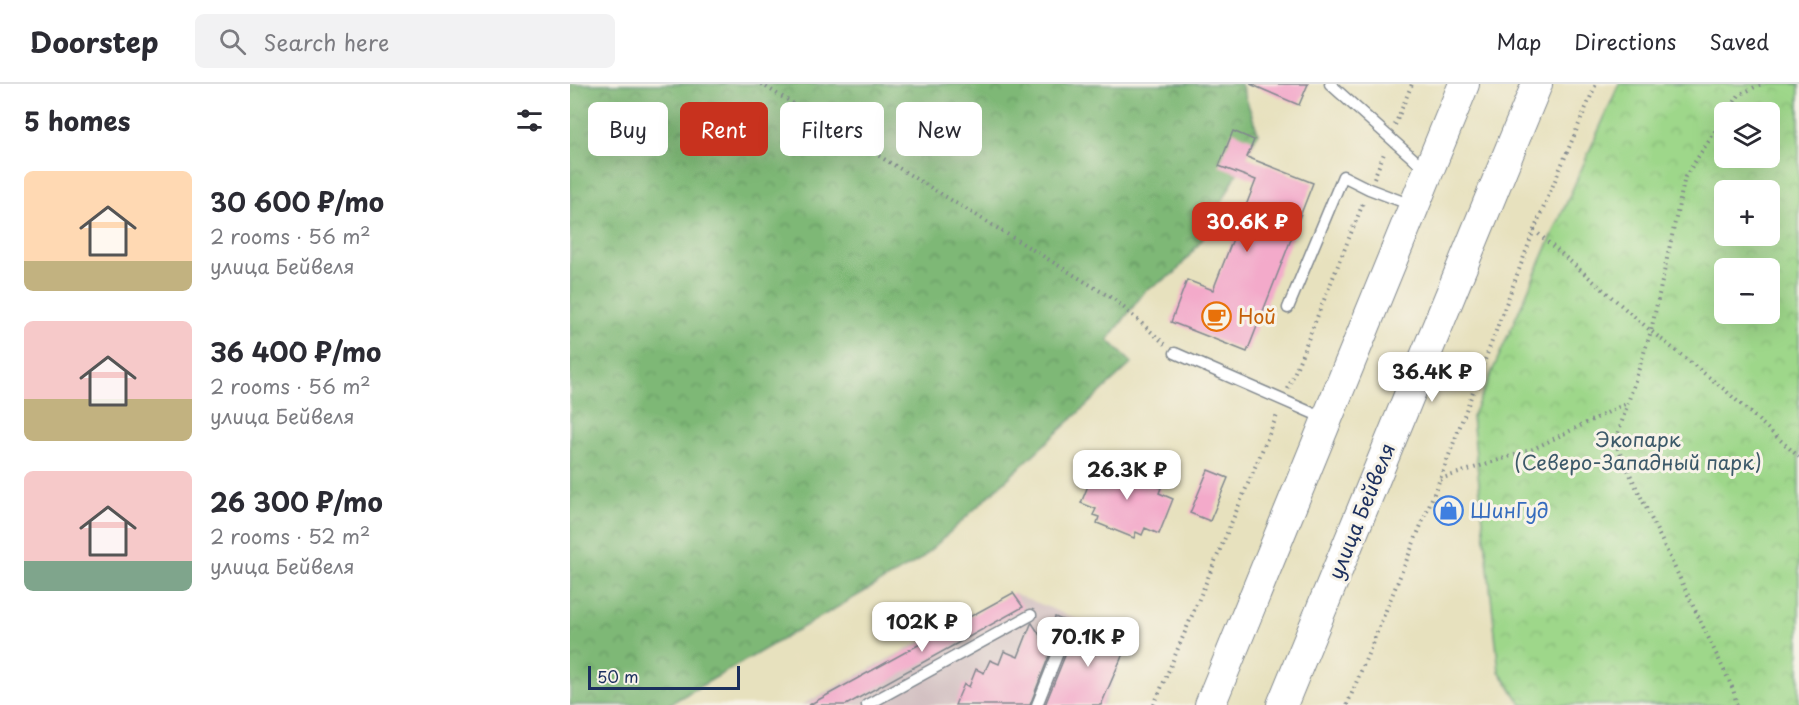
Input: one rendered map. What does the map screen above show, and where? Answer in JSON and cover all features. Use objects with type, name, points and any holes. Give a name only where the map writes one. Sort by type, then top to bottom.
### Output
[{"type":"main road","points":[[1210,705],[1464,84]]},
{"type":"main road","name":"улица Бейвеля","points":[[1282,705],[1537,84]]},
{"type":"lane","points":[[1330,84],[1428,172]]},
{"type":"lane","points":[[1288,308],[1343,176],[1414,207]]},
{"type":"lane","points":[[1175,353],[1326,419]]},
{"type":"lane","points":[[867,705],[887,700],[1031,615]]},
{"type":"lane","points":[[1037,705],[1068,628]]},
{"type":"path","points":[[761,84],[1115,300],[1175,353]]},
{"type":"path","points":[[1347,705],[1440,479],[1534,230],[1596,84]]},
{"type":"path","points":[[1734,102],[1739,95],[1761,84]]},
{"type":"path","points":[[1714,133],[1685,177],[1651,332],[1615,443],[1733,689],[1737,705]]},
{"type":"path","points":[[1534,230],[1651,332],[1725,390],[1799,457]]},
{"type":"path","points":[[1440,479],[1533,449],[1628,403]]},
{"type":"shaded area","points":[[1013,593],[1129,640],[1104,705],[801,705]]},
{"type":"green space","points":[[570,84],[1241,84],[1258,133],[1202,240],[1175,273],[1145,291],[1108,340],[1132,363],[921,559],[668,705],[570,705]]},
{"type":"green space","name":"Экопарк (Северо-Западный парк)","points":[[1619,84],[1799,84],[1799,705],[1522,705],[1499,671],[1472,417]]},
{"type":"building","points":[[1250,84],[1308,84],[1299,105]]},
{"type":"building","points":[[1233,131],[1254,140],[1247,157],[1313,183],[1247,352],[1171,322],[1187,280],[1213,290],[1256,180],[1219,166]]},
{"type":"building","points":[[1096,466],[1111,473],[1113,468],[1120,471],[1122,466],[1157,480],[1155,485],[1161,488],[1159,493],[1173,499],[1159,534],[1145,528],[1142,535],[1136,532],[1134,538],[1097,523],[1099,517],[1093,515],[1096,509],[1081,503]]},
{"type":"building","points":[[1208,470],[1228,478],[1210,521],[1190,513]]},
{"type":"building","points":[[1013,593],[1023,607],[846,705],[809,705]]},
{"type":"building","points":[[1055,617],[1065,621],[1061,625],[1030,705],[955,705],[964,684],[969,687],[976,669],[984,673],[990,660],[999,664],[1004,651],[1018,657],[1032,623],[1045,643]]},
{"type":"building","points":[[1087,623],[1129,640],[1101,705],[1045,705],[1075,626],[1084,629]]},
{"type":"place","name":"Ной","points":[[1217,316]]},
{"type":"place","name":"ШинГуд","points":[[1449,510]]}]
